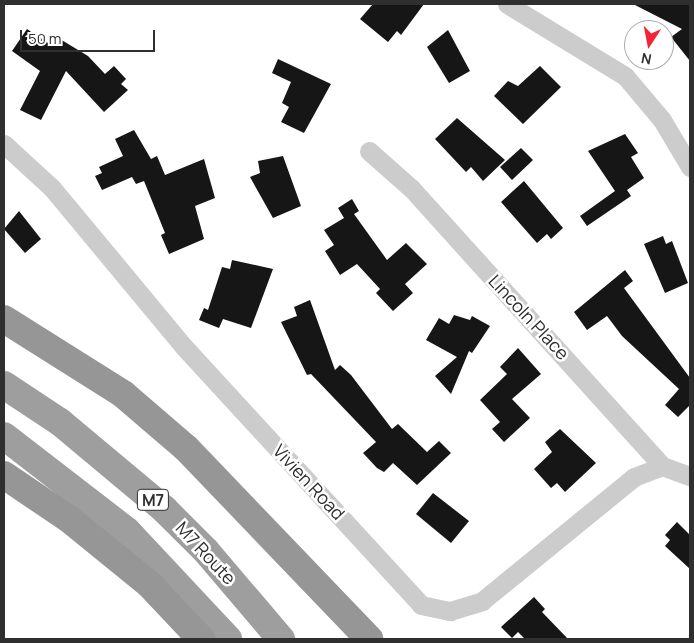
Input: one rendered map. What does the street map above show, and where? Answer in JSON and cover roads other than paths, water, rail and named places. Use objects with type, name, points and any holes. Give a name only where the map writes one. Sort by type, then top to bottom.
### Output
[{"type":"highway","points":[[4,318],[123,394],[186,448],[369,639]]},
{"type":"highway","name":"M7 Route","points":[[4,385],[60,422],[164,509],[206,551],[281,639]]},
{"type":"highway","name":"M7","points":[[4,436],[127,531],[228,639]]},
{"type":"highway","points":[[4,475],[69,519],[149,584],[201,639]]},
{"type":"street","points":[[507,4],[625,76],[662,120],[690,166]]},
{"type":"street","name":"Vivien Road","points":[[4,144],[52,188],[185,348],[421,605],[450,611],[482,601],[634,477],[662,466]]},
{"type":"street","name":"Lincoln Place","points":[[369,151],[411,188],[662,466],[690,476]]}]
